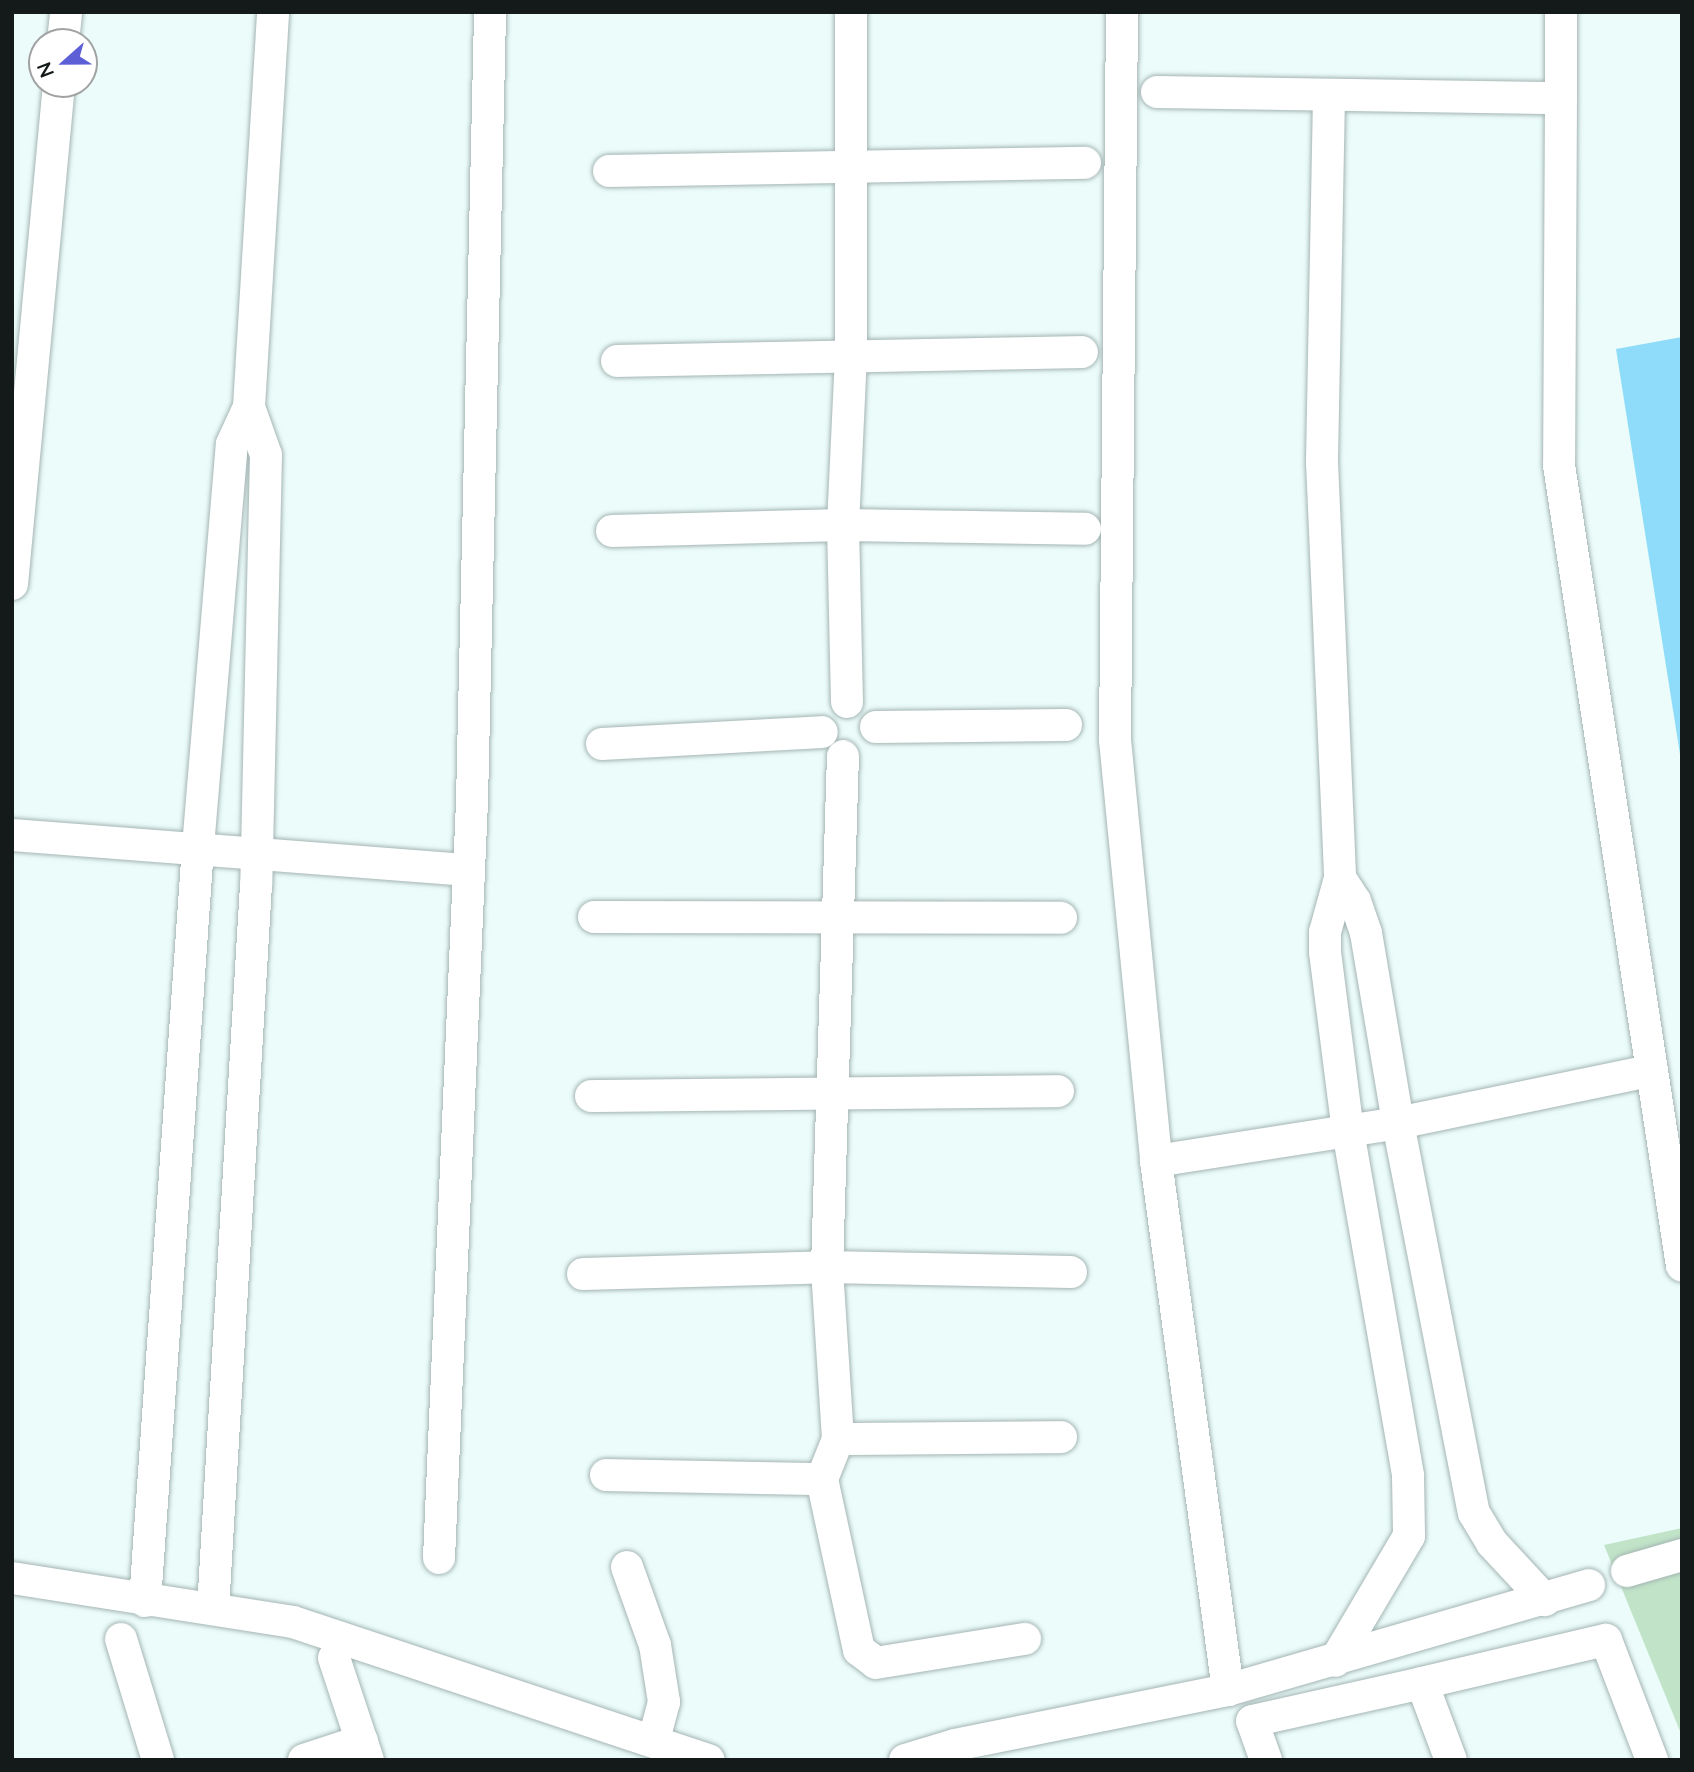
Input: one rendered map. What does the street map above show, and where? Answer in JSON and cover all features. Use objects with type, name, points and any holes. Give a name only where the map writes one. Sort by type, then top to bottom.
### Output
[{"type":"street","points":[[145,1601],[198,847],[232,444],[249,407],[273,12]]},
{"type":"street","points":[[439,1558],[469,870],[490,12]]},
{"type":"street","points":[[846,702],[843,525],[850,355],[852,12]]},
{"type":"street","points":[[1122,12],[1115,740],[1156,1161],[1228,1690]]},
{"type":"street","points":[[1562,12],[1559,465],[1648,1071],[1682,1266]]},
{"type":"street","points":[[1157,92],[1561,98]]},
{"type":"street","points":[[1329,96],[1322,462],[1340,878],[1325,932],[1325,952],[1348,1131],[1408,1476],[1409,1536],[1335,1661]]},
{"type":"street","points":[[12,583],[58,98]]},
{"type":"street","points":[[609,171],[1084,163]]},
{"type":"street","points":[[617,361],[1082,352]]},
{"type":"street","points":[[214,1609],[257,852],[266,455],[249,407]]},
{"type":"street","points":[[612,531],[843,525],[1085,529]]},
{"type":"street","points":[[846,702],[866,709],[876,727],[867,750],[844,756],[833,752],[822,732],[828,712],[846,702]]},
{"type":"street","points":[[876,727],[1066,725]]},
{"type":"street","points":[[602,744],[822,732]]},
{"type":"street","points":[[844,756],[841,917],[827,1268],[838,1439],[822,1479],[859,1650],[864,1658],[876,1663],[1025,1639]]},
{"type":"street","points":[[12,835],[198,847],[469,870]]},
{"type":"street","points":[[1340,878],[1355,901],[1366,933],[1398,1123],[1474,1513],[1492,1543],[1545,1600]]},
{"type":"street","points":[[594,917],[1061,918]]},
{"type":"street","points":[[1156,1161],[1398,1123],[1648,1071]]},
{"type":"street","points":[[592,1096],[1058,1091]]},
{"type":"street","points":[[583,1274],[827,1268],[1071,1272]]},
{"type":"street","points":[[838,1439],[1061,1437]]},
{"type":"street","points":[[606,1475],[822,1479]]},
{"type":"street","points":[[1627,1571],[1682,1555]]},
{"type":"street","points":[[626,1567],[655,1645],[664,1702],[654,1740]]},
{"type":"street","points":[[12,1578],[145,1601],[293,1622],[709,1760]]},
{"type":"street","points":[[905,1760],[955,1745],[1228,1690],[1545,1600],[1589,1585]]},
{"type":"street","points":[[121,1639],[158,1760]]},
{"type":"street","points":[[1266,1760],[1252,1721],[1606,1640],[1652,1760]]},
{"type":"street","points":[[304,1760],[365,1750],[334,1658]]},
{"type":"street","points":[[1422,1683],[1451,1760]]},
{"type":"green space","points":[[1682,1528],[1682,1736],[1604,1545]]},
{"type":"water","points":[[1682,337],[1682,767],[1616,349]]}]
